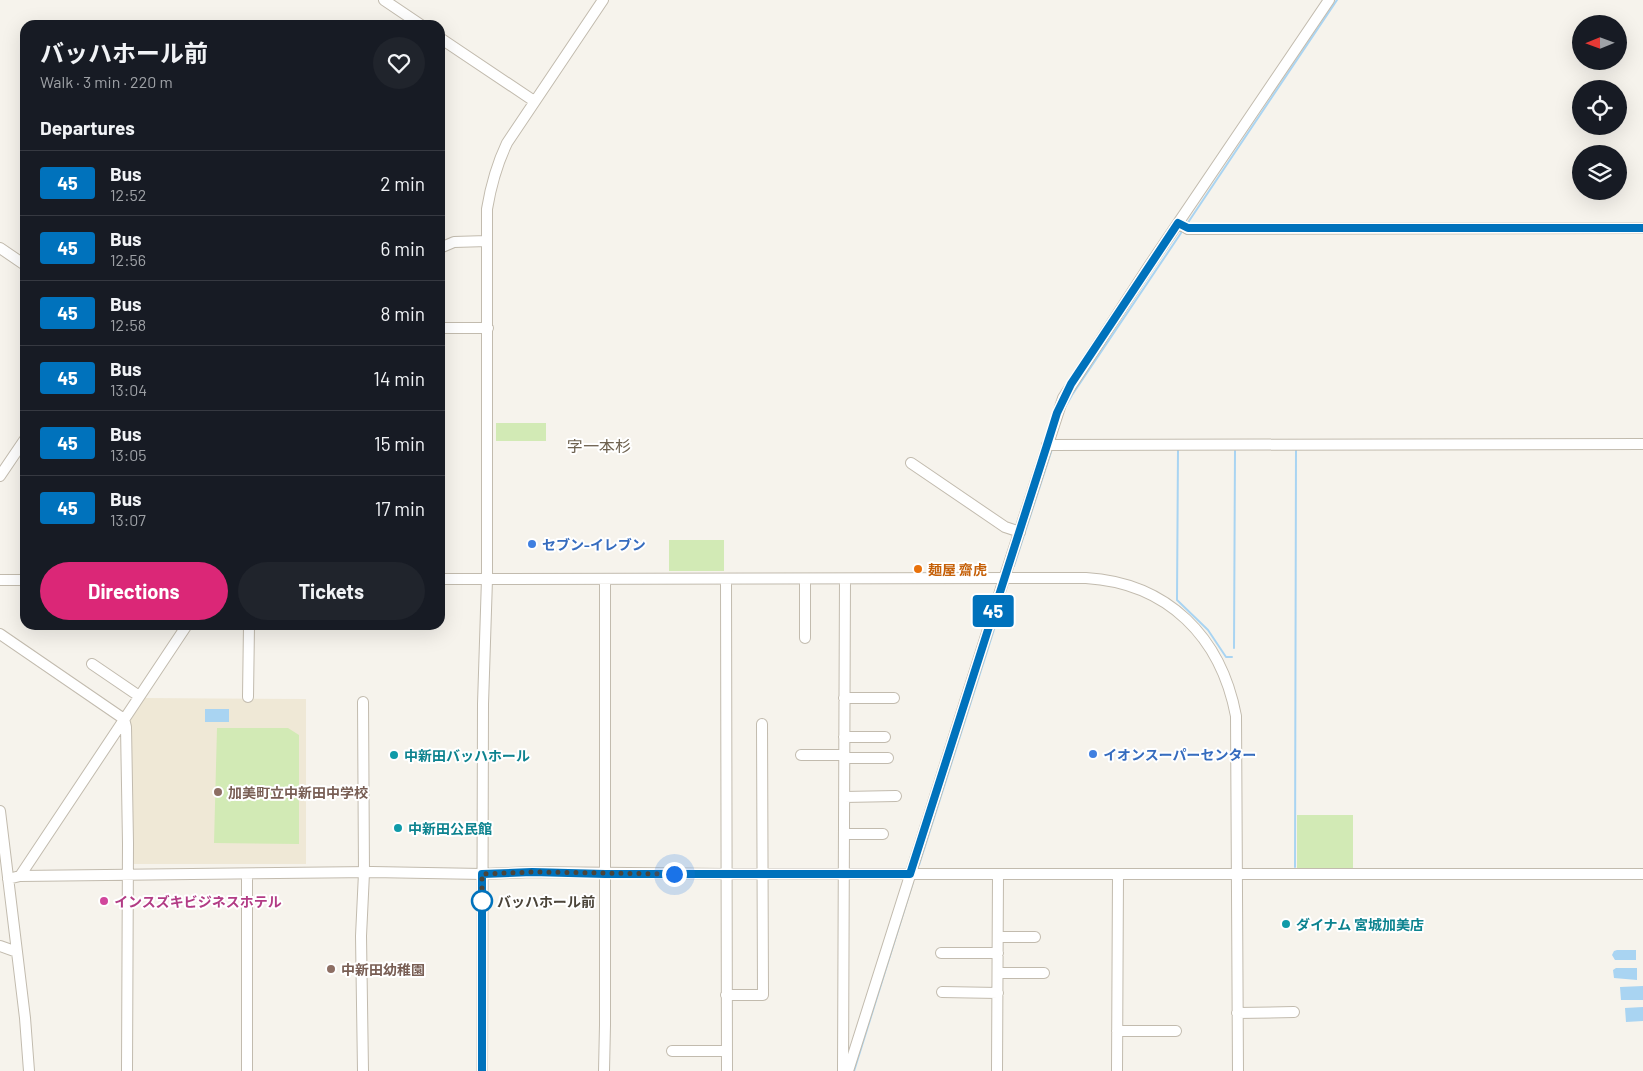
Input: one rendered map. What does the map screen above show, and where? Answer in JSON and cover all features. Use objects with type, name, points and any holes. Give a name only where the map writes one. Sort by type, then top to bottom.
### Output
[{"type":"street","points":[[384,0],[414,20]]},
{"type":"street","points":[[482,1071],[483,704],[487,579],[488,209],[491,188],[498,164],[508,143],[534,101],[603,0]]},
{"type":"street","points":[[848,1071],[1004,579],[1051,445],[1057,413],[1071,384],[1183,225],[1329,0]]},
{"type":"street","points":[[445,41],[534,101]]},
{"type":"street","points":[[1183,225],[1643,228]]},
{"type":"street","points":[[445,246],[454,242],[487,241]]},
{"type":"street","points":[[0,248],[20,262]]},
{"type":"street","points":[[445,328],[488,328]]},
{"type":"street","points":[[1051,445],[1643,444]]},
{"type":"street","points":[[0,476],[20,446]]},
{"type":"street","points":[[911,463],[1005,526],[1020,532]]},
{"type":"street","points":[[445,579],[805,580],[1086,578],[1102,579],[1124,584],[1154,596],[1169,606],[1194,628],[1218,660],[1226,677],[1236,716],[1238,1071]]},
{"type":"street","points":[[604,1071],[606,1024],[605,579]]},
{"type":"street","points":[[844,1071],[845,579]]},
{"type":"street","points":[[0,580],[20,580]]},
{"type":"street","points":[[726,580],[727,1071]]},
{"type":"street","points":[[805,580],[805,638]]},
{"type":"street","points":[[20,876],[183,630]]},
{"type":"street","points":[[248,696],[249,630]]},
{"type":"street","points":[[0,634],[124,719],[126,727],[128,875],[127,1071]]},
{"type":"street","points":[[92,664],[139,696]]},
{"type":"street","points":[[844,698],[894,698]]},
{"type":"street","points":[[363,702],[363,1071]]},
{"type":"street","points":[[726,995],[763,995],[762,724]]},
{"type":"street","points":[[844,736],[885,736]]},
{"type":"street","points":[[802,755],[888,758]]},
{"type":"street","points":[[844,797],[896,796]]},
{"type":"street","points":[[0,811],[25,1018],[28,1071]]},
{"type":"street","points":[[844,834],[883,834]]},
{"type":"street","points":[[8,878],[20,876],[416,872],[482,874],[532,872],[605,874],[1643,874]]},
{"type":"street","points":[[247,874],[247,1071]]},
{"type":"street","points":[[998,874],[998,1071]]},
{"type":"street","points":[[1117,1071],[1118,874]]},
{"type":"street","points":[[998,937],[1035,937]]},
{"type":"street","points":[[0,946],[17,952]]},
{"type":"street","points":[[941,953],[998,953]]},
{"type":"street","points":[[998,973],[1044,973]]},
{"type":"street","points":[[942,992],[998,992]]},
{"type":"street","points":[[1237,1014],[1294,1012]]},
{"type":"street","points":[[1117,1031],[1176,1031]]},
{"type":"street","points":[[672,1051],[727,1051]]},
{"type":"shaded area","name":"加美町立中新田中学校","points":[[145,698],[306,699],[306,864],[132,864],[129,721]]},
{"type":"green space","points":[[496,423],[546,423],[546,441],[496,441]]},
{"type":"green space","points":[[669,540],[724,540],[724,571],[669,571]]},
{"type":"green space","points":[[217,728],[288,728],[299,735],[299,844],[214,843]]},
{"type":"green space","points":[[1297,815],[1353,815],[1353,868],[1297,869]]},
{"type":"water","points":[[205,709],[229,709],[229,722],[205,722]]},
{"type":"water","points":[[1617,950],[1636,950],[1636,960],[1615,960],[1612,955]]},
{"type":"water","points":[[1616,968],[1637,968],[1637,980],[1614,978],[1613,970]]},
{"type":"water","points":[[1643,986],[1643,1000],[1621,1000],[1620,987]]},
{"type":"water","points":[[1643,1007],[1643,1021],[1626,1022],[1625,1008]]},
{"type":"waterway","points":[[1187,224],[1337,0]]},
{"type":"waterway","points":[[1064,409],[1183,230]]},
{"type":"waterway","points":[[1295,867],[1296,448]]},
{"type":"waterway","points":[[1014,566],[1052,449]]},
{"type":"waterway","points":[[1178,450],[1177,600],[1208,630],[1226,657],[1232,657]]},
{"type":"waterway","points":[[1234,648],[1235,451]]},
{"type":"waterway","points":[[919,865],[1005,595]]},
{"type":"waterway","points":[[854,1071],[913,882]]},
{"type":"bus line","name":"45","points":[[482,1071],[482,874],[532,872],[605,874],[910,874],[1057,413],[1071,384],[1178,223],[1188,228],[1643,228]]},
{"type":"place","name":"セブン-イレブン","points":[[532,544]]},
{"type":"place","name":"麺屋 齋虎","points":[[918,569]]},
{"type":"place","name":"イオンスーパーセンター","points":[[1093,754]]},
{"type":"place","name":"中新田バッハホール","points":[[394,755]]},
{"type":"place","name":"加美町立中新田中学校","points":[[218,792]]},
{"type":"place","name":"中新田公民館","points":[[398,828]]},
{"type":"place","name":"インスズキビジネスホテル","points":[[104,901]]},
{"type":"place","name":"バッハホール前","points":[[482,901]]},
{"type":"place","name":"ダイナム 宮城加美店","points":[[1286,924]]},
{"type":"place","name":"中新田幼稚園","points":[[331,969]]},
{"type":"district","name":"字一本杉","points":[[599,445]]},
{"type":"route","points":[[482,901],[482,908],[482,874],[532,872],[674,874]]}]
